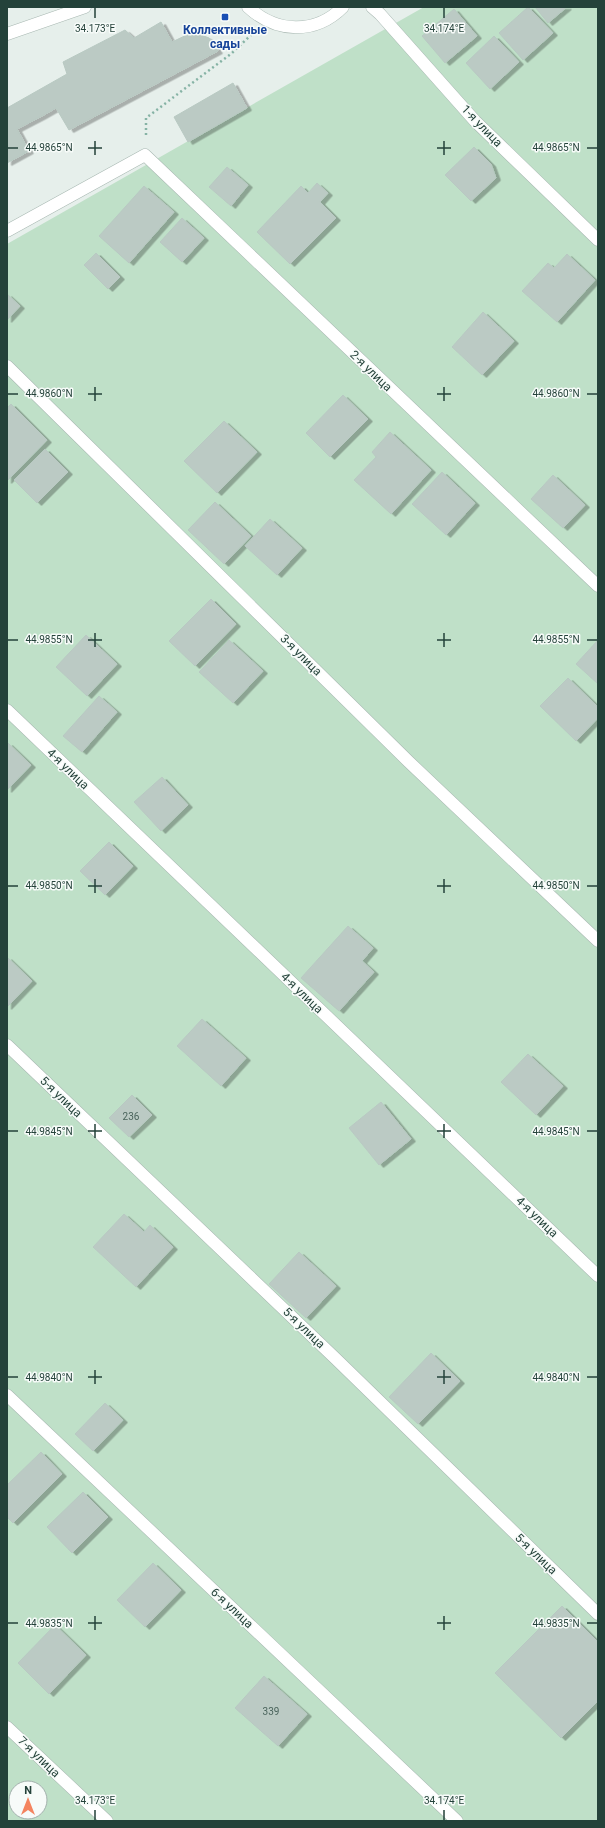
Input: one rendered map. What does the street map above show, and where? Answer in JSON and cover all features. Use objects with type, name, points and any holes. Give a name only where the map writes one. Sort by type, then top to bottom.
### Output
[{"type":"street","points":[[7,34],[85,7]]},
{"type":"street","points":[[248,7],[266,21],[278,26],[303,28],[327,20],[343,7]]},
{"type":"street","name":"1-я улица","points":[[372,7],[380,14],[475,122],[598,240]]},
{"type":"street","points":[[7,231],[145,155]]},
{"type":"street","name":"2-я улица","points":[[145,155],[598,586]]},
{"type":"street","name":"3-я улица","points":[[7,366],[409,762],[598,941]]},
{"type":"street","name":"4-я улица","points":[[7,710],[598,1276]]},
{"type":"street","name":"5-я улица","points":[[7,1046],[336,1359],[598,1614]]},
{"type":"street","name":"6-я улица","points":[[7,1395],[457,1821]]},
{"type":"street","name":"7-я улица","points":[[7,1726],[106,1821]]},
{"type":"path","points":[[145,155],[146,118],[232,53],[266,21]]},
{"type":"green space","points":[[424,7],[598,7],[598,1821],[7,1821],[7,244]]},
{"type":"building","points":[[528,7],[553,33],[523,60],[499,33]]},
{"type":"building","points":[[535,7],[567,7],[548,23]]},
{"type":"building","points":[[454,9],[477,36],[445,63],[422,36]]},
{"type":"building","points":[[161,22],[172,42],[193,32],[209,38],[218,51],[69,130],[56,108],[17,129],[29,151],[7,163],[7,108],[67,74],[63,62],[125,30],[134,38]]},
{"type":"building","points":[[494,36],[519,62],[490,89],[466,63]]},
{"type":"building","points":[[233,83],[247,108],[188,142],[174,117]]},
{"type":"building","points":[[474,147],[491,164],[496,178],[471,201],[445,175]]},
{"type":"building","points":[[227,167],[248,185],[231,206],[209,187]]},
{"type":"building","points":[[317,183],[328,193],[320,202],[336,218],[290,264],[257,232],[301,186],[308,193]]},
{"type":"building","points":[[144,186],[174,212],[129,263],[99,236]]},
{"type":"building","points":[[182,218],[204,238],[182,262],[160,242]]},
{"type":"building","points":[[96,253],[120,277],[108,289],[84,265]]},
{"type":"building","points":[[567,254],[595,280],[557,322],[522,291],[548,263],[554,268]]},
{"type":"building","points":[[7,294],[20,306],[7,320]]},
{"type":"building","points":[[483,312],[514,341],[482,375],[452,347]]},
{"type":"building","points":[[343,395],[368,419],[330,457],[306,433]]},
{"type":"building","points":[[11,404],[47,440],[7,481],[7,408]]},
{"type":"building","points":[[224,421],[257,452],[217,493],[184,461]]},
{"type":"building","points":[[390,432],[431,470],[391,514],[354,480],[376,457],[372,452]]},
{"type":"building","points":[[45,449],[68,472],[37,503],[14,480]]},
{"type":"building","points":[[442,472],[475,503],[446,535],[412,504]]},
{"type":"building","points":[[553,475],[585,505],[563,528],[531,499]]},
{"type":"building","points":[[215,502],[251,536],[224,564],[188,530]]},
{"type":"building","points":[[270,519],[302,548],[277,575],[245,546]]},
{"type":"building","points":[[211,599],[236,624],[195,666],[169,641]]},
{"type":"building","points":[[86,635],[117,664],[87,696],[56,667]]},
{"type":"building","points":[[229,640],[263,671],[233,703],[199,672]]},
{"type":"building","points":[[598,640],[598,684],[576,664]]},
{"type":"building","points":[[568,678],[598,707],[598,718],[576,741],[540,706]]},
{"type":"building","points":[[99,696],[117,712],[82,752],[63,736]]},
{"type":"building","points":[[8,743],[31,765],[7,790],[7,744]]},
{"type":"building","points":[[162,777],[188,805],[161,831],[134,802]]},
{"type":"building","points":[[109,842],[133,866],[105,895],[80,871]]},
{"type":"building","points":[[348,926],[373,948],[362,961],[374,972],[339,1011],[301,978]]},
{"type":"building","points":[[7,957],[32,981],[7,1007]]},
{"type":"building","points":[[202,1019],[246,1058],[221,1086],[177,1046]]},
{"type":"building","points":[[528,1054],[563,1086],[536,1115],[501,1082]]},
{"type":"building","points":[[132,1095],[152,1115],[129,1137],[109,1118]]},
{"type":"building","points":[[381,1102],[411,1139],[379,1165],[349,1128]]},
{"type":"building","points":[[124,1214],[144,1232],[150,1225],[173,1247],[136,1287],[93,1247]]},
{"type":"building","points":[[299,1252],[336,1286],[306,1318],[269,1284]]},
{"type":"building","points":[[431,1353],[460,1381],[418,1424],[389,1397]]},
{"type":"building","points":[[105,1403],[123,1420],[93,1451],[75,1434]]},
{"type":"building","points":[[41,1452],[62,1474],[13,1523],[7,1517],[7,1485]]},
{"type":"building","points":[[83,1492],[108,1517],[72,1553],[47,1527]]},
{"type":"building","points":[[153,1563],[181,1590],[145,1627],[117,1600]]},
{"type":"building","points":[[562,1606],[598,1642],[598,1701],[561,1738],[495,1673]]},
{"type":"building","points":[[55,1625],[86,1655],[49,1694],[18,1663]]},
{"type":"building","points":[[264,1676],[307,1714],[278,1746],[235,1708]]},
{"type":"place","name":"Коллективные сады","points":[[225,17]]}]
